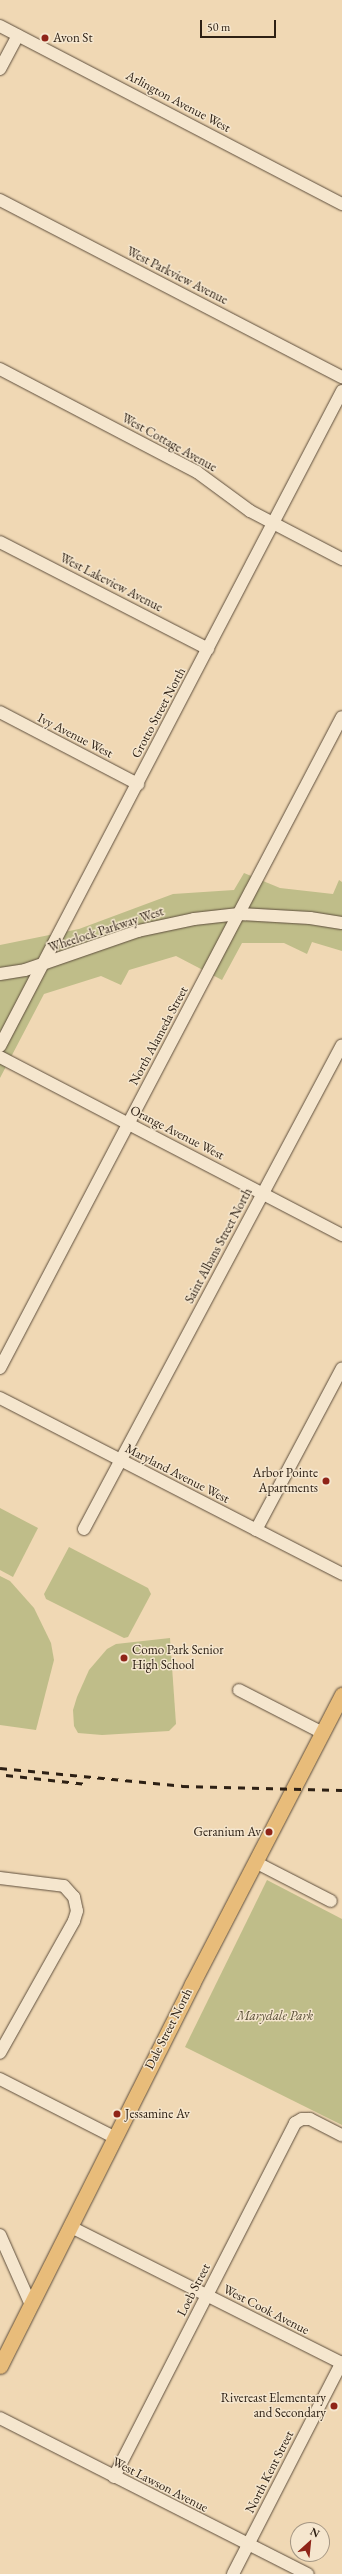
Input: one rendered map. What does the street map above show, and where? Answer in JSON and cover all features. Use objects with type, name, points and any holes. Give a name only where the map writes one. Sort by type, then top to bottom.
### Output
[{"type":"main road","name":"Dale Street North","points":[[0,2366],[71,2227],[114,2138],[257,1863],[342,1695]]},
{"type":"street","name":"Arlington Avenue West","points":[[0,26],[342,204]]},
{"type":"street","points":[[0,69],[18,35]]},
{"type":"street","name":"West Parkview Avenue","points":[[0,200],[342,377]]},
{"type":"street","name":"West Cottage Avenue","points":[[0,369],[197,472],[250,511],[342,559]]},
{"type":"street","name":"Grotto Street North","points":[[0,1046],[274,524],[342,391]]},
{"type":"street","name":"West Lakeview Avenue","points":[[0,542],[208,649]]},
{"type":"street","name":"Ivy Avenue West","points":[[0,712],[138,784]]},
{"type":"street","name":"North Alameda Street","points":[[0,1368],[342,717]]},
{"type":"street","name":"Wheelock Parkway West","points":[[0,974],[42,965],[148,929],[194,919],[239,914],[303,918],[342,923]]},
{"type":"street","name":"Saint Albans Street North","points":[[84,1529],[122,1461],[262,1193],[342,1045]]},
{"type":"street","name":"Orange Avenue West","points":[[0,1057],[342,1235]]},
{"type":"street","points":[[256,1530],[342,1368]]},
{"type":"street","name":"Maryland Avenue West","points":[[0,1398],[342,1574]]},
{"type":"street","points":[[239,1690],[323,1733]]},
{"type":"street","points":[[257,1863],[331,1901]]},
{"type":"street","points":[[0,1878],[64,1886],[74,1896],[77,1911],[74,1921],[0,2053]]},
{"type":"street","points":[[0,2079],[114,2138]]},
{"type":"street","name":"Loeb Street","points":[[114,2477],[295,2123],[302,2119],[310,2119],[342,2135]]},
{"type":"street","name":"West Cook Avenue","points":[[71,2227],[342,2363]]},
{"type":"street","points":[[0,2235],[31,2306]]},
{"type":"street","name":"North Kent Street","points":[[234,2574],[342,2363]]},
{"type":"street","name":"West Lawson Avenue","points":[[0,2418],[249,2546],[308,2574]]},
{"type":"green space","points":[[244,873],[280,888],[333,894],[339,880],[342,882],[342,951],[312,942],[307,954],[284,943],[242,943],[222,980],[176,956],[129,970],[121,985],[101,976],[44,994],[0,1078],[0,945],[79,929],[173,894],[234,890]]},
{"type":"green space","points":[[0,1508],[38,1528],[13,1577],[0,1570]]},
{"type":"green space","points":[[69,1547],[148,1588],[151,1594],[128,1637],[124,1638],[46,1599],[44,1594]]},
{"type":"green space","points":[[0,1576],[10,1581],[34,1608],[51,1643],[54,1660],[36,1730],[0,1725]]},
{"type":"green space","points":[[170,1638],[176,1724],[169,1731],[102,1735],[78,1733],[74,1726],[73,1710],[77,1697],[89,1670],[107,1649],[116,1644]]},
{"type":"green space","name":"Marydale Park","points":[[267,1880],[342,1919],[342,2125],[185,2047]]},
{"type":"railway","points":[[0,1768],[182,1786],[342,1790]]},
{"type":"railway","points":[[6,1775],[87,1784]]},
{"type":"place","name":"Avon St","points":[[45,38]]},
{"type":"place","name":"Arbor Pointe Apartments","points":[[326,1481]]},
{"type":"place","name":"Como Park Senior High School","points":[[124,1658]]},
{"type":"place","name":"Geranium Av","points":[[269,1832]]},
{"type":"place","name":"Jessamine Av","points":[[117,2114]]},
{"type":"place","name":"Rivereast Elementary and Secondary","points":[[334,2406]]}]
